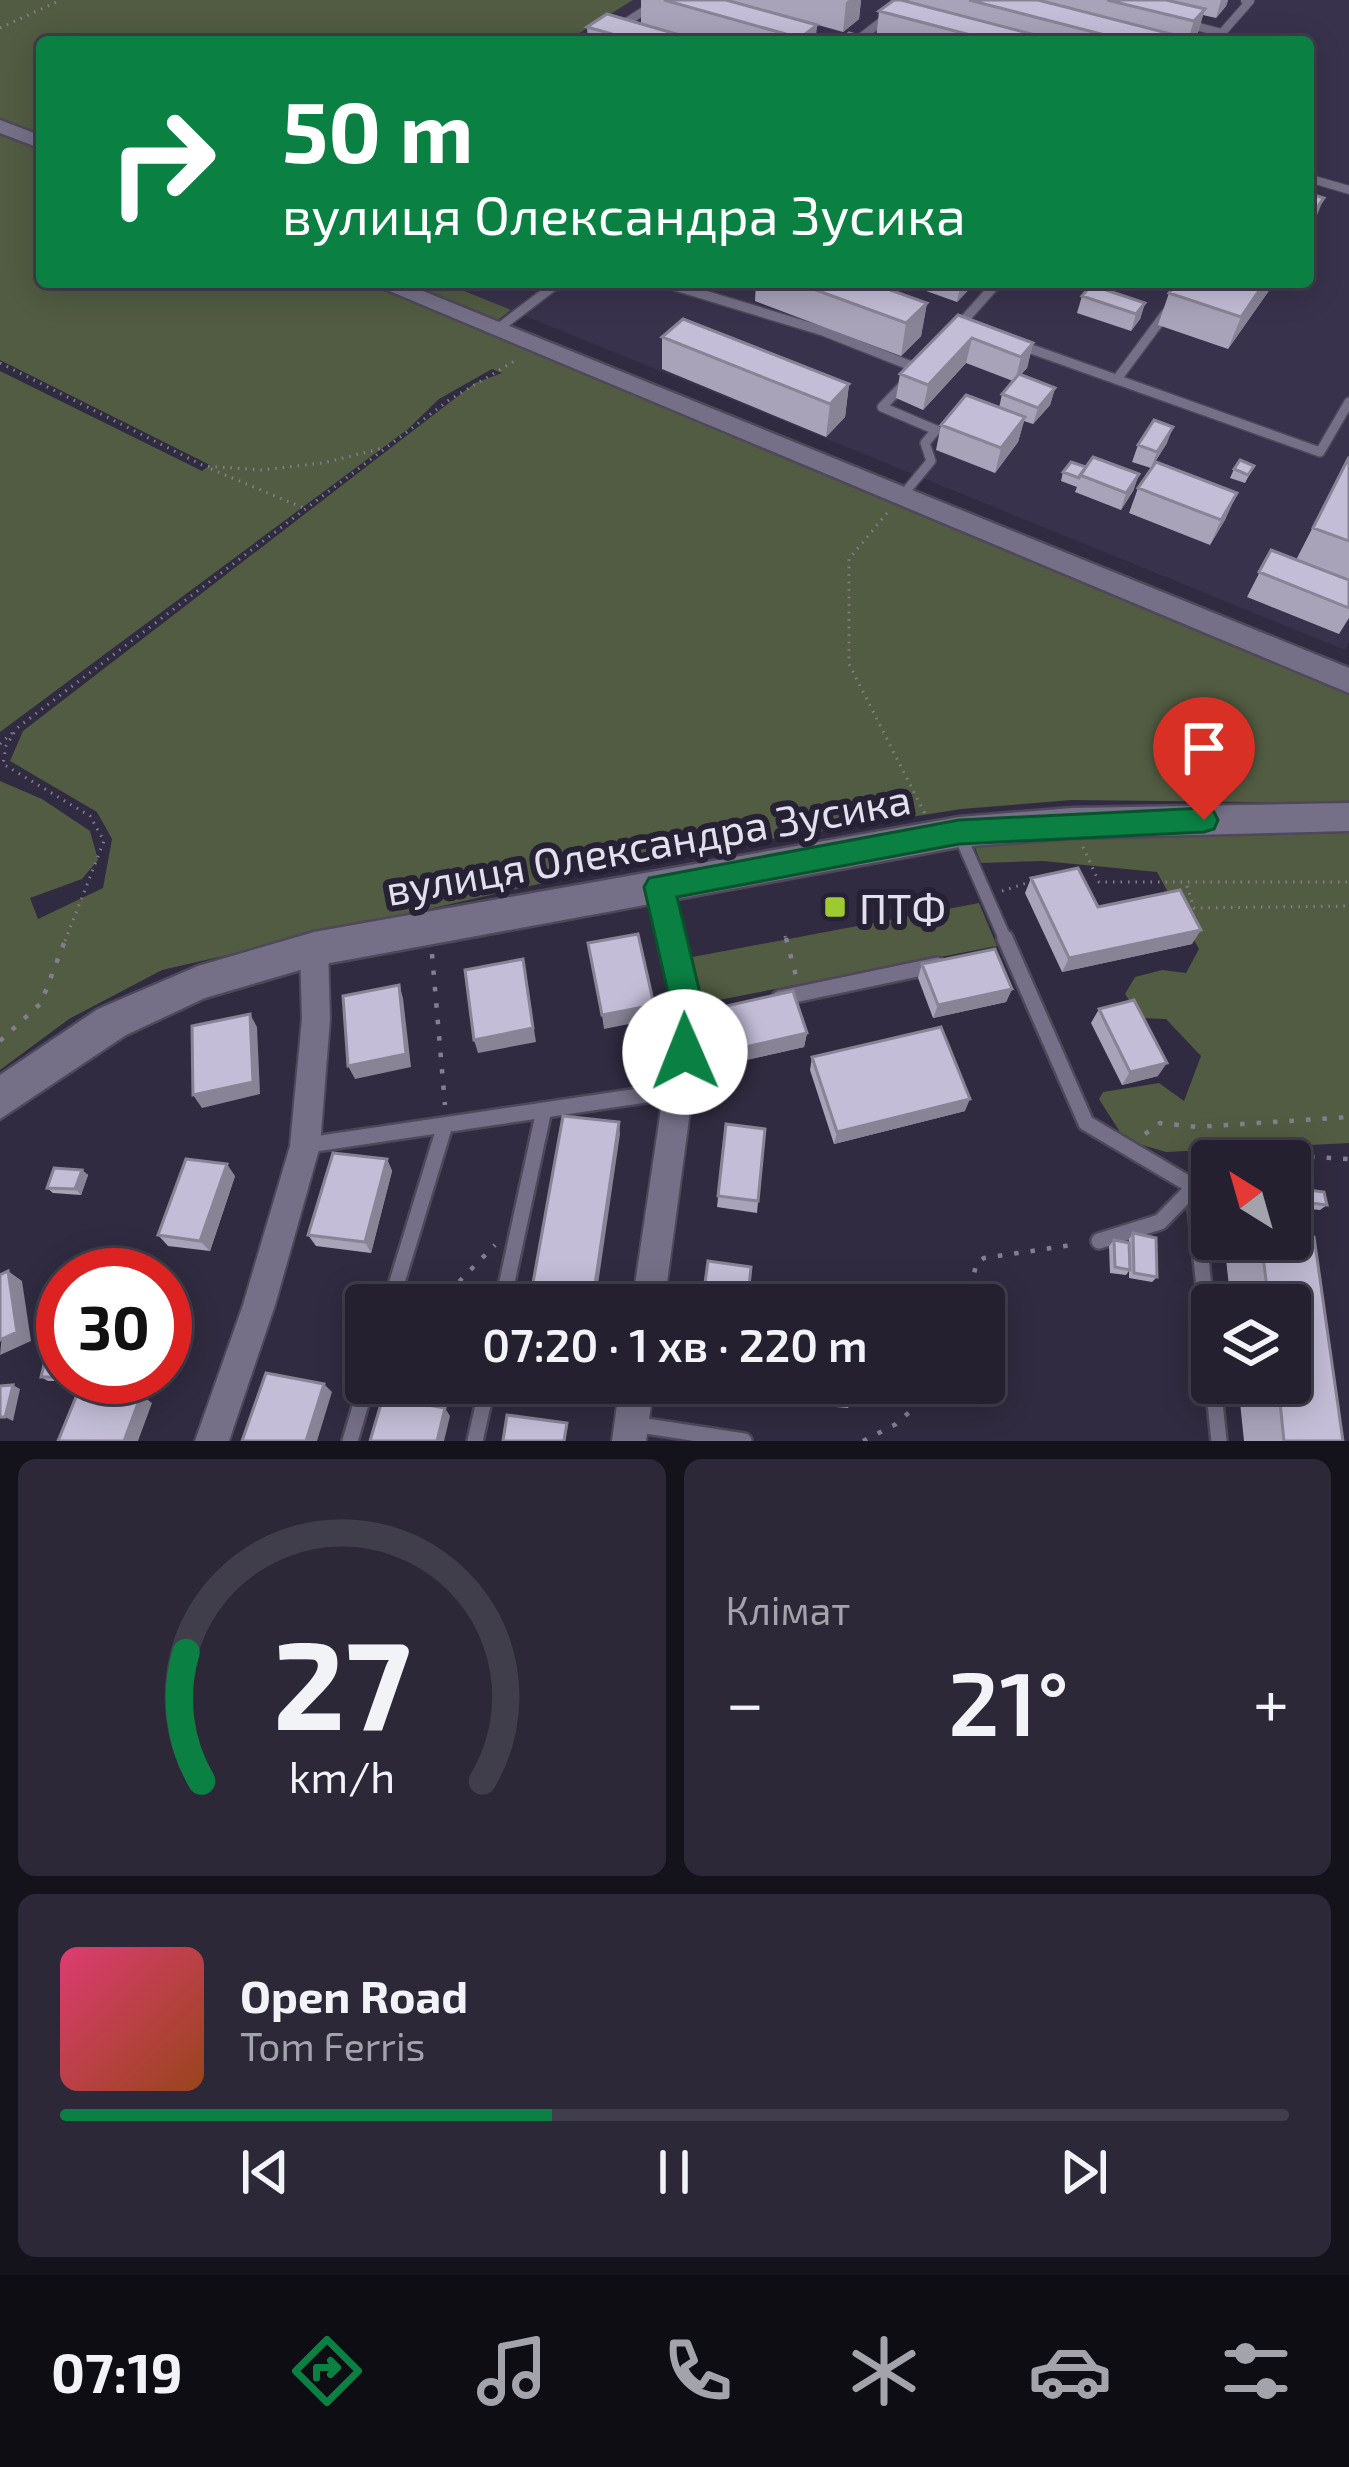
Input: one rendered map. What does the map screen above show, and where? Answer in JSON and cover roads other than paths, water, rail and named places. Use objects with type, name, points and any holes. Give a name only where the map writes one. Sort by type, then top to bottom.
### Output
[{"type":"street","points":[[0,126],[36,141]]},
{"type":"street","points":[[394,288],[1349,681]]},
{"type":"street","name":"вулиця Олександра Зусика","points":[[0,1099],[112,1022],[198,983],[314,950],[948,834],[1072,824],[1349,818]]},
{"type":"street","points":[[651,1284],[681,1090],[700,1012],[659,887]]},
{"type":"street","points":[[212,1441],[305,1146],[316,1019],[314,950]]},
{"type":"lane","points":[[604,36],[661,0]]},
{"type":"lane","points":[[863,36],[909,0]]},
{"type":"lane","points":[[1219,36],[1250,1],[1245,0]]},
{"type":"lane","points":[[1178,22],[1222,33]]},
{"type":"lane","points":[[614,30],[635,36]]},
{"type":"lane","points":[[788,30],[810,36]]},
{"type":"lane","points":[[1314,180],[1349,190]]},
{"type":"lane","points":[[496,330],[551,288]]},
{"type":"lane","points":[[679,288],[823,331],[920,369]]},
{"type":"lane","points":[[947,338],[993,288]]},
{"type":"lane","points":[[1117,379],[1178,298]]},
{"type":"lane","points":[[961,323],[983,331]]},
{"type":"lane","points":[[1005,339],[1320,452],[1349,402]]},
{"type":"lane","points":[[902,496],[932,461],[925,443],[936,430],[882,406],[933,353]]},
{"type":"lane","points":[[948,834],[986,897],[1086,1123],[1103,1139],[1191,1182]]},
{"type":"lane","points":[[985,955],[1008,950]]},
{"type":"lane","points":[[757,1002],[962,960]]},
{"type":"lane","points":[[305,1146],[681,1090]]},
{"type":"lane","points":[[506,1284],[544,1110]]},
{"type":"lane","points":[[396,1284],[445,1125]]},
{"type":"lane","points":[[1099,1240],[1160,1222],[1191,1197]]},
{"type":"lane","points":[[350,1441],[361,1404]]},
{"type":"lane","points":[[475,1441],[483,1404]]},
{"type":"lane","points":[[1215,1404],[1219,1441]]},
{"type":"lane","points":[[633,1411],[744,1441]]},
{"type":"place","name":"ПТФ","points":[[835,907]]}]
